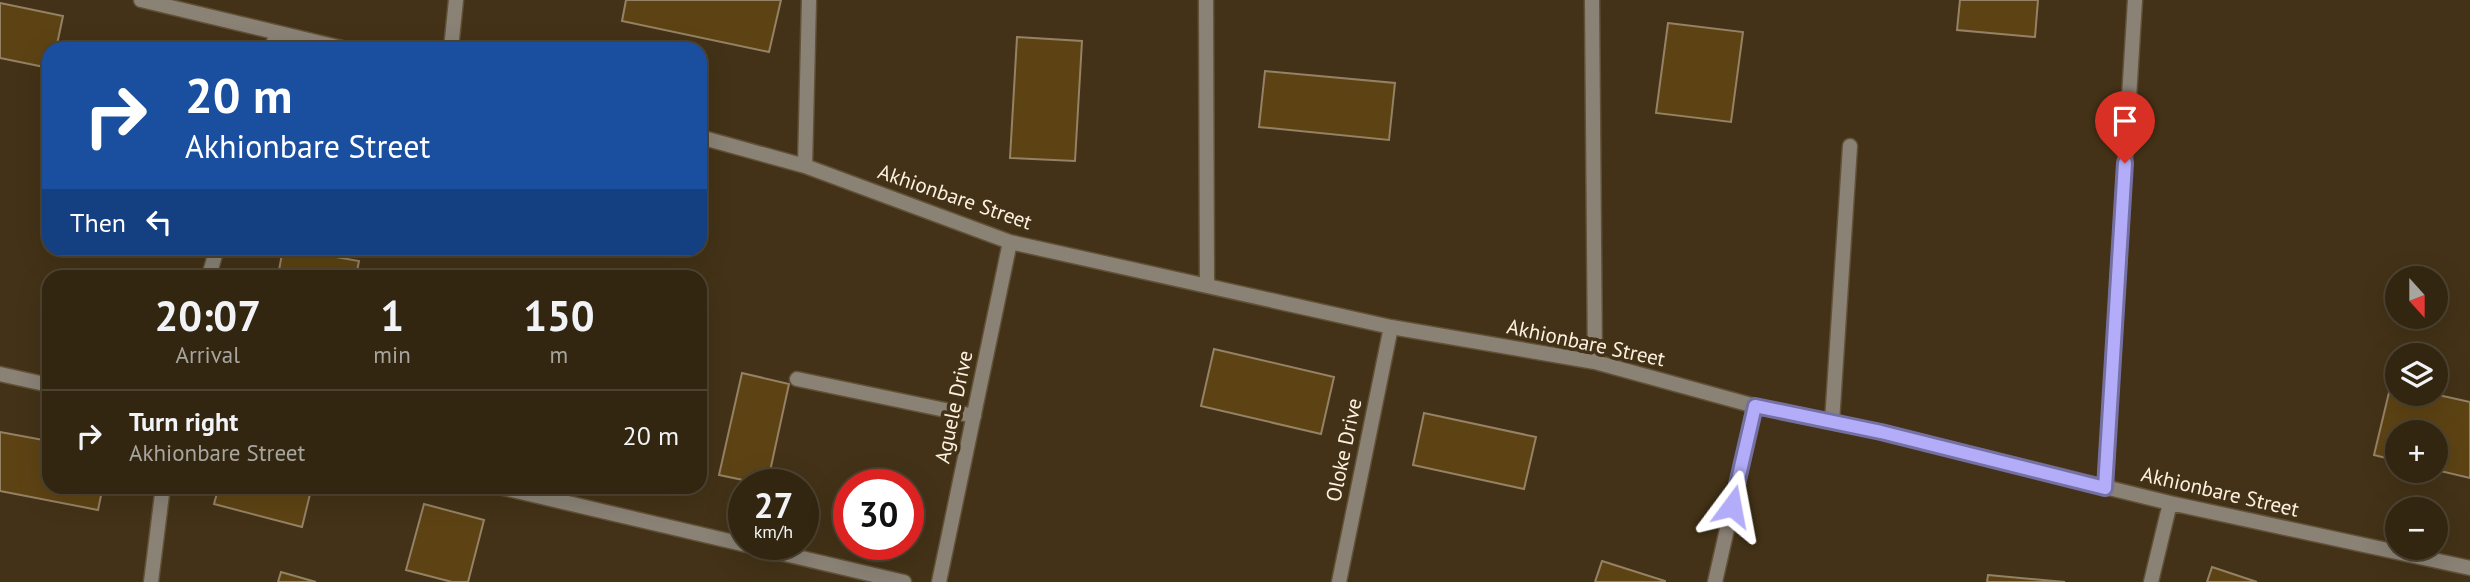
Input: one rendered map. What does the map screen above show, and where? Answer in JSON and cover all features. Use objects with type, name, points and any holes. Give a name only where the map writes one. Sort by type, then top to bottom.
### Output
[{"type":"street","points":[[141,0],[313,42]]},
{"type":"street","points":[[452,42],[456,0]]},
{"type":"street","points":[[805,166],[809,0]]},
{"type":"street","points":[[1206,0],[1207,284]]},
{"type":"street","points":[[1592,0],[1595,362]]},
{"type":"street","points":[[2105,488],[2135,0]]},
{"type":"street","points":[[274,42],[276,34]]},
{"type":"street","name":"Akhionbare Street","points":[[707,139],[805,166],[1010,242],[1391,327],[1595,362],[1755,406],[2170,503],[2470,568]]},
{"type":"street","points":[[1832,422],[1850,146]]},
{"type":"street","name":"Aguele Drive","points":[[939,582],[1010,242]]},
{"type":"street","name":"Oloke Drive","points":[[1339,582],[1391,327]]},
{"type":"street","points":[[0,374],[42,383]]},
{"type":"street","points":[[797,379],[974,416]]},
{"type":"street","points":[[1715,582],[1755,406]]},
{"type":"street","points":[[151,582],[162,494]]},
{"type":"street","points":[[529,494],[904,582]]},
{"type":"street","points":[[2151,582],[2170,503]]},
{"type":"building","points":[[626,0],[781,0],[769,52],[622,21]]},
{"type":"building","points":[[1960,0],[2038,0],[2035,37],[1957,30]]},
{"type":"building","points":[[0,3],[63,16],[57,42],[42,42],[42,67],[0,58]]},
{"type":"building","points":[[1668,23],[1743,32],[1731,122],[1656,113]]},
{"type":"building","points":[[1017,37],[1082,41],[1075,161],[1010,158]]},
{"type":"building","points":[[1265,71],[1395,83],[1389,140],[1259,127]]},
{"type":"building","points":[[282,256],[330,256],[359,261],[357,270],[279,270]]},
{"type":"building","points":[[1214,349],[1334,377],[1321,434],[1201,406]]},
{"type":"building","points":[[742,373],[789,384],[770,469],[728,469],[728,477],[719,475]]},
{"type":"building","points":[[2448,397],[2470,402],[2470,478],[2448,473],[2448,420],[2385,420],[2385,458],[2374,455],[2386,406],[2448,406]]},
{"type":"building","points":[[1424,413],[1536,437],[1524,489],[1413,465]]},
{"type":"building","points":[[0,432],[42,440],[42,494],[101,494],[98,510],[0,491]]},
{"type":"building","points":[[217,494],[310,494],[302,527],[214,504]]},
{"type":"building","points":[[424,504],[484,520],[468,582],[452,582],[406,570]]},
{"type":"building","points":[[1602,561],[1665,581],[1665,582],[1595,582]]},
{"type":"building","points":[[2212,567],[2257,582],[2207,582]]},
{"type":"building","points":[[281,572],[316,582],[278,582]]},
{"type":"building","points":[[1988,575],[2065,582],[1987,582]]},
{"type":"route","points":[[1732,506],[1755,406],[1881,432],[2105,488],[2125,163]]}]
